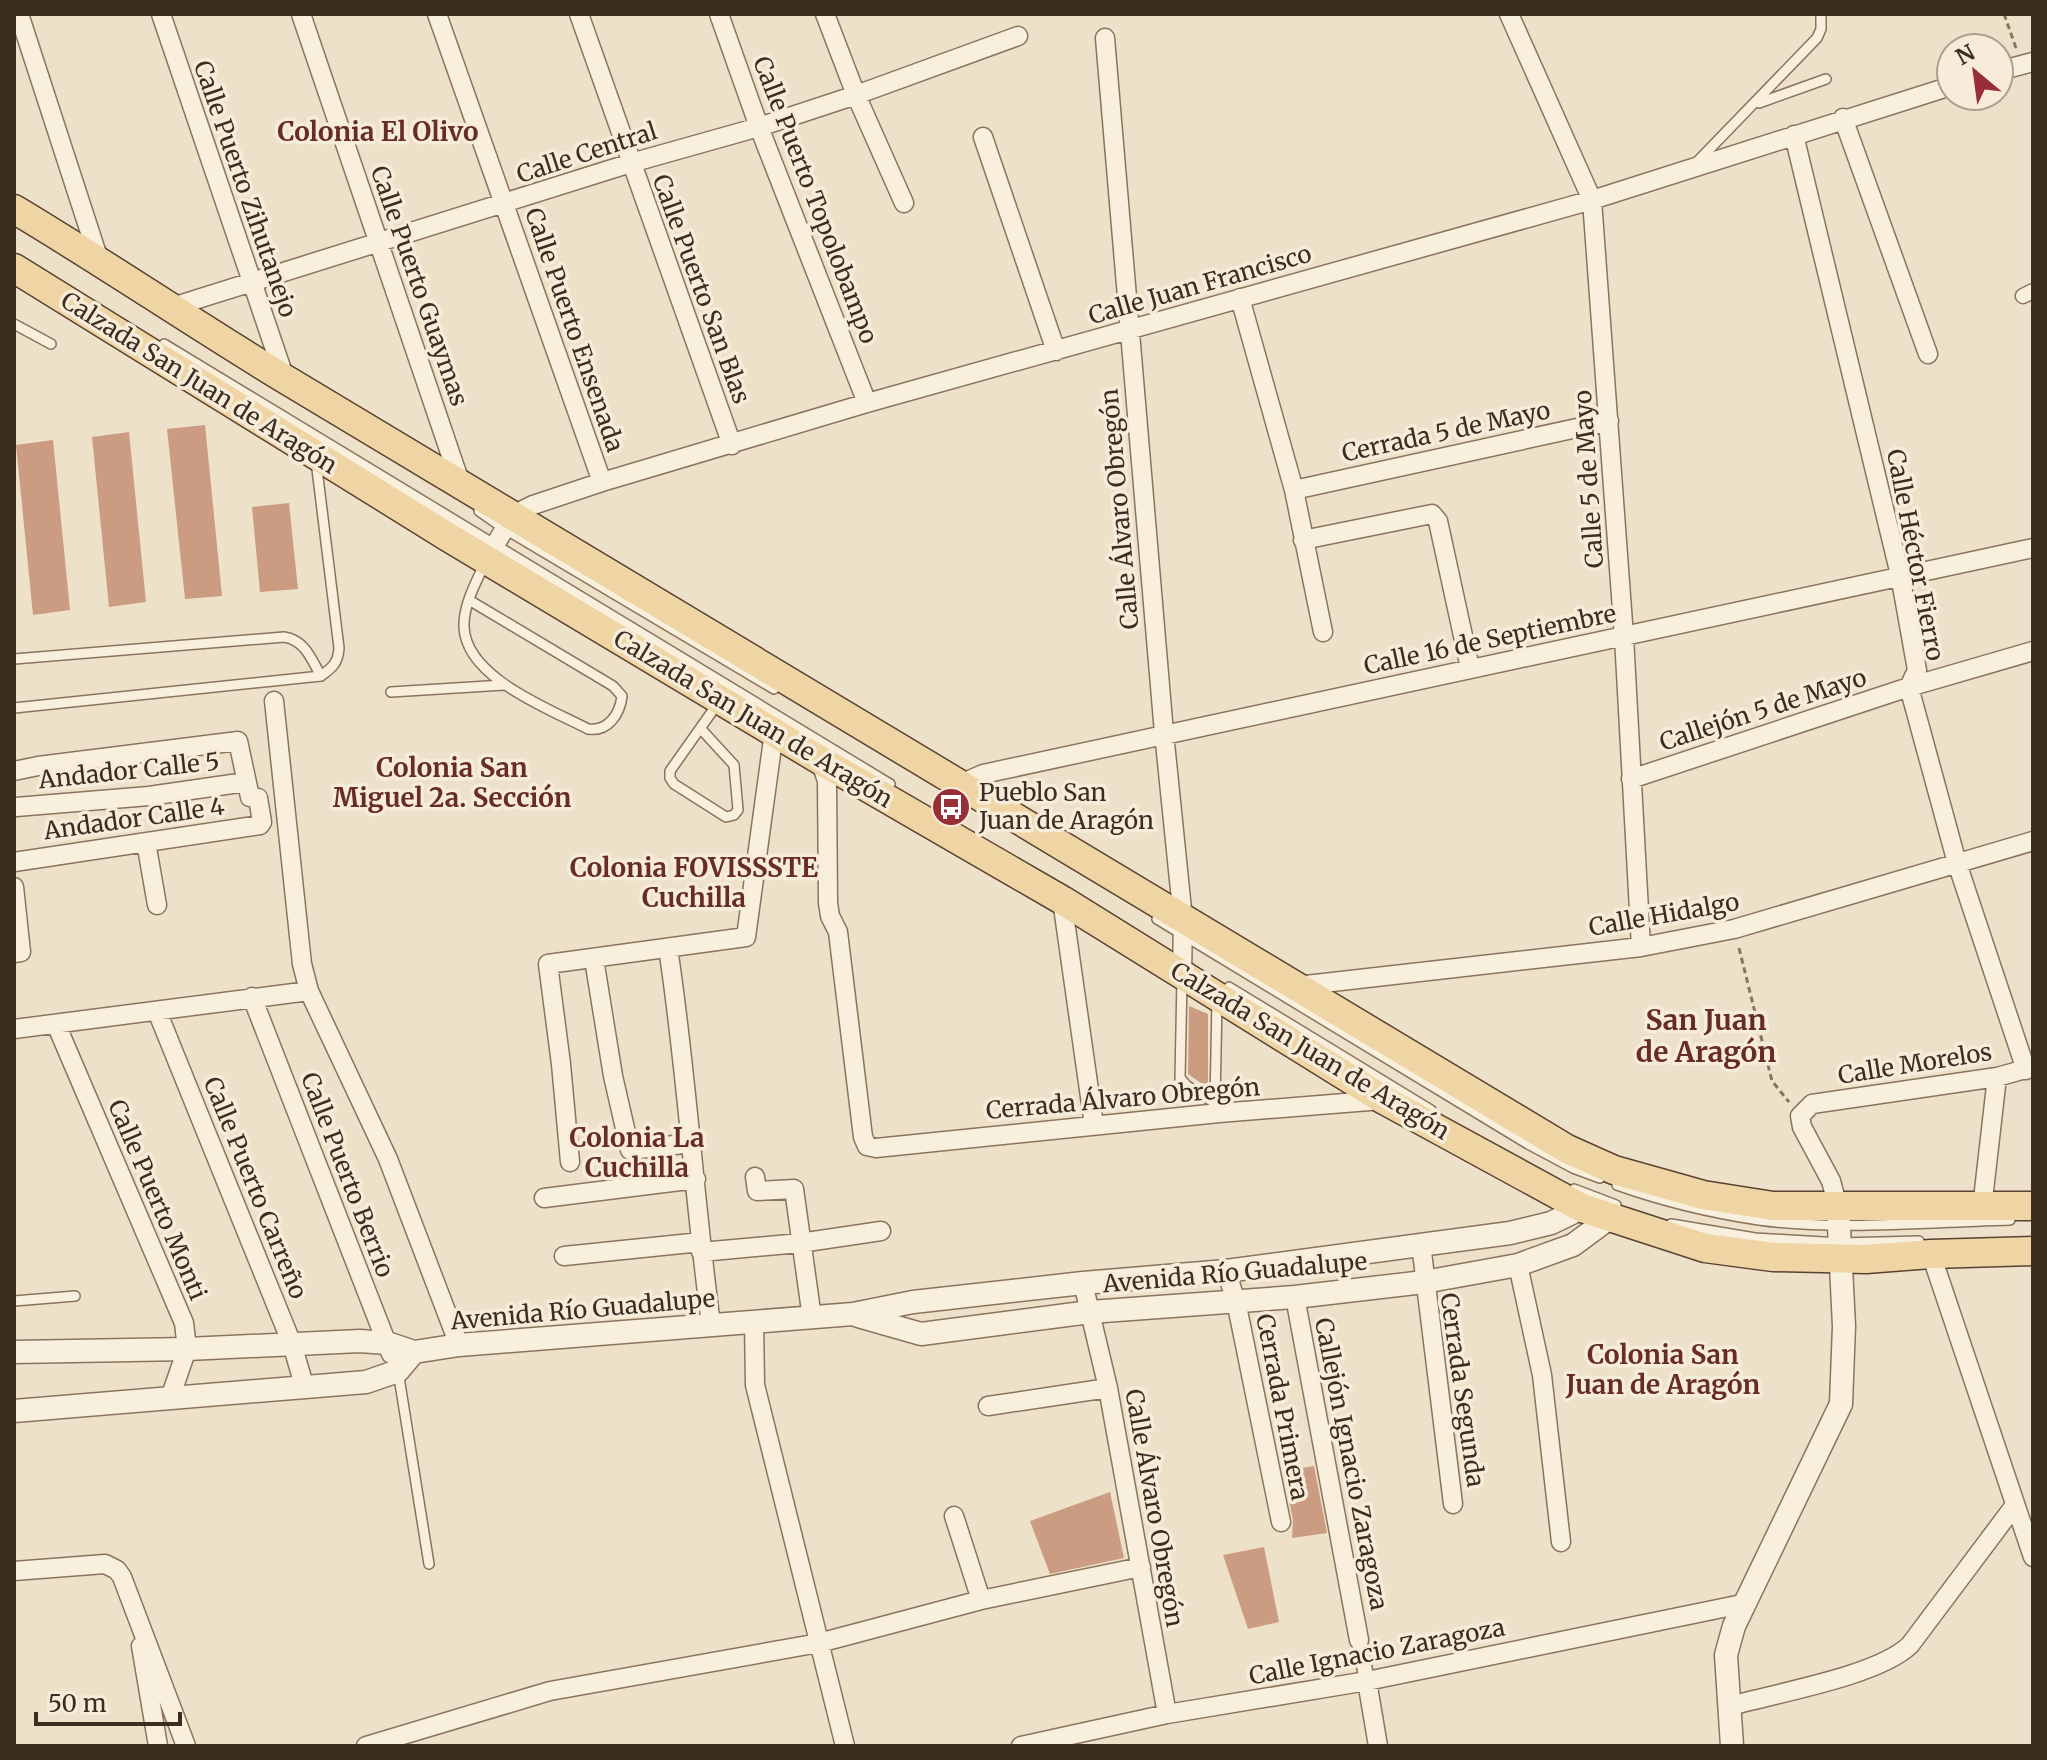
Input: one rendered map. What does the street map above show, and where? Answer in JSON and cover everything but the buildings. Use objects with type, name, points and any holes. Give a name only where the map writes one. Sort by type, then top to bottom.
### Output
[{"type":"main road","name":"Calzada San Juan de Aragón","points":[[14,209],[99,260],[159,308],[285,379],[463,494],[500,537],[720,700],[1062,900],[1183,964],[1384,1100],[1582,1208],[1622,1214],[1705,1248],[1773,1257],[1839,1233]]},
{"type":"main road","name":"Calzada San Juan de Aragón","points":[[14,268],[316,456],[500,537],[958,785],[1184,928],[1294,986],[1567,1149],[1614,1170],[1703,1195],[1773,1206],[1839,1233]]},
{"type":"main road","points":[[1839,1233],[1982,1208],[2026,1213]]},
{"type":"main road","points":[[1839,1233],[1930,1248],[2033,1251]]},
{"type":"street","points":[[19,14],[99,260]]},
{"type":"street","name":"Calle Puerto Zihutanejo","points":[[161,14],[285,379]]},
{"type":"street","name":"Calle Puerto Guaymas","points":[[301,14],[463,494]]},
{"type":"street","name":"Calle Puerto Ensenada","points":[[437,14],[602,482]]},
{"type":"street","name":"Calle Puerto San Blas","points":[[579,14],[732,445]]},
{"type":"street","name":"Calle Puerto Topolobampo","points":[[719,14],[759,127],[867,403]]},
{"type":"street","points":[[825,14],[856,95],[904,203]]},
{"type":"street","points":[[1509,14],[1592,200]]},
{"type":"street","name":"Calle Central","points":[[159,308],[379,243],[631,163],[759,127],[1018,36]]},
{"type":"street","name":"Calle Álvaro Obregón","points":[[1105,38],[1164,733],[1184,928],[1183,964]]},
{"type":"street","name":"Calle Juan Francisco","points":[[500,537],[533,505],[602,482],[867,403],[1592,200],[1935,91]]},
{"type":"street","points":[[1843,118],[1928,354]]},
{"type":"street","name":"Calle Héctor Fierro","points":[[1794,135],[1900,575],[1917,670],[1909,687],[1957,863],[2030,1068]]},
{"type":"street","points":[[983,137],[1056,351]]},
{"type":"street","name":"Calle 5 de Mayo","points":[[1592,200],[1624,637],[1641,947]]},
{"type":"street","points":[[1240,298],[1294,490],[1323,632]]},
{"type":"street","name":"Cerrada 5 de Mayo","points":[[1294,490],[1609,421]]},
{"type":"street","points":[[1303,540],[1432,514],[1438,521],[1470,668]]},
{"type":"street","name":"Calle 16 de Septiembre","points":[[958,785],[983,774],[1164,733],[2033,548]]},
{"type":"street","name":"Callejón 5 de Mayo","points":[[1631,779],[1909,687],[2033,651]]},
{"type":"street","points":[[274,701],[302,964],[309,991],[388,1159],[459,1345]]},
{"type":"street","points":[[570,1162],[548,964],[746,937],[774,732]]},
{"type":"street","points":[[14,771],[238,741],[246,782]]},
{"type":"street","name":"Cerrada Álvaro Obregón","points":[[820,760],[827,781],[828,903],[838,932],[863,1137],[867,1146],[876,1148],[1094,1125],[1217,1108],[1384,1100]]},
{"type":"street","name":"Andador Calle 5","points":[[16,807],[149,796],[246,782]]},
{"type":"street","name":"Andador Calle 4","points":[[14,862],[261,824],[258,798],[250,798],[246,782]]},
{"type":"street","name":"Calle Hidalgo","points":[[1294,986],[1641,947],[1734,929],[2033,841]]},
{"type":"street","points":[[146,842],[157,905]]},
{"type":"street","points":[[14,887],[21,952],[14,953]]},
{"type":"street","points":[[1062,900],[1094,1125]]},
{"type":"street","points":[[668,948],[679,1018],[711,1324]]},
{"type":"street","points":[[594,959],[613,1076],[630,1150],[692,1143]]},
{"type":"street","points":[[14,1029],[309,991]]},
{"type":"street","name":"Calle Puerto Berrio","points":[[252,997],[398,1371]]},
{"type":"street","name":"Calle Puerto Carreño","points":[[157,1011],[292,1344],[304,1385]]},
{"type":"street","name":"Calle Puerto Monti","points":[[56,1024],[184,1323],[187,1349]]},
{"type":"street","name":"Calle Morelos","points":[[1802,1112],[1812,1104],[1997,1077],[2030,1068]]},
{"type":"street","points":[[1982,1208],[1997,1077]]},
{"type":"street","points":[[1732,1746],[1726,1655],[1742,1604],[1841,1404],[1844,1326],[1839,1233],[1831,1181],[1802,1127],[1802,1112]]},
{"type":"street","points":[[755,1177],[757,1191],[794,1189],[812,1318]]},
{"type":"street","points":[[544,1198],[696,1179]]},
{"type":"street","name":"Avenida Río Guadalupe","points":[[14,1352],[387,1343],[414,1352],[459,1345],[812,1318],[853,1314],[913,1302],[1226,1271],[1510,1233],[1551,1223],[1582,1208]]},
{"type":"street","name":"Avenida Río Guadalupe","points":[[853,1314],[921,1334],[1090,1312],[1295,1297],[1424,1282],[1518,1265],[1573,1245],[1622,1214]]},
{"type":"street","points":[[564,1256],[800,1243],[881,1231]]},
{"type":"street","name":"Cerrada Segunda","points":[[1421,1244],[1453,1504]]},
{"type":"street","points":[[1930,1248],[2033,1557]]},
{"type":"street","points":[[1518,1265],[1542,1375],[1561,1542]]},
{"type":"street","name":"Cerrada Primera","points":[[1226,1271],[1236,1301],[1281,1522]]},
{"type":"street","name":"Calle Álvaro Obregón","points":[[1083,1283],[1108,1388],[1167,1714]]},
{"type":"street","name":"Callejón Ignacio Zaragoza","points":[[1295,1297],[1359,1640]]},
{"type":"street","points":[[754,1322],[755,1385],[845,1746]]},
{"type":"street","points":[[170,1398],[187,1349]]},
{"type":"street","points":[[14,1411],[366,1382],[398,1371],[414,1352]]},
{"type":"street","points":[[988,1406],[1108,1388]]},
{"type":"street","points":[[1730,1706],[1869,1669],[1900,1655],[2015,1505]]},
{"type":"street","points":[[954,1516],[981,1600]]},
{"type":"street","points":[[14,1571],[105,1564],[117,1570],[133,1602],[186,1746]]},
{"type":"street","points":[[366,1746],[496,1706],[604,1681],[819,1643],[981,1600],[1141,1567]]},
{"type":"street","points":[[133,1602],[158,1746]]},
{"type":"street","name":"Calle Ignacio Zaragoza","points":[[1021,1746],[1167,1714],[1367,1681],[1742,1604]]},
{"type":"street","points":[[1359,1640],[1378,1746]]},
{"type":"lane","points":[[1692,167],[1817,38],[1821,29],[1821,14]]},
{"type":"lane","points":[[1756,104],[1826,79]]},
{"type":"lane","points":[[159,308],[463,494]]},
{"type":"lane","points":[[14,324],[51,344]]},
{"type":"lane","points":[[160,342],[500,537],[788,697]]},
{"type":"lane","points":[[14,708],[321,676],[339,660],[339,648],[316,456]]},
{"type":"lane","points":[[469,600],[613,686],[622,696],[621,706],[608,726],[597,731],[588,729],[504,685],[474,655],[466,641],[464,624],[469,600],[500,537]]},
{"type":"lane","points":[[500,537],[897,789]]},
{"type":"lane","points":[[14,659],[284,637],[302,644],[321,676]]},
{"type":"lane","points":[[391,692],[504,685]]},
{"type":"lane","points":[[701,729],[735,767],[738,810],[734,815],[726,817],[674,784],[670,778],[670,771],[720,700]]},
{"type":"lane","points":[[1004,853],[1123,925]]},
{"type":"lane","points":[[1148,913],[1184,928],[1528,1144],[1573,1168],[1685,1205],[1839,1233]]},
{"type":"lane","points":[[1183,964],[1180,1078],[1217,1108]]},
{"type":"lane","points":[[1217,1108],[1220,990],[1438,1114]]},
{"type":"lane","points":[[1530,1167],[1622,1214]]},
{"type":"lane","points":[[1661,1222],[1755,1238],[1839,1233],[2026,1213]]},
{"type":"lane","points":[[14,1301],[75,1296]]},
{"type":"lane","points":[[398,1371],[429,1564]]},
{"type":"path","points":[[2004,14],[2027,63]]},
{"type":"path","points":[[1734,929],[1772,1081],[1802,1112]]},
{"type":"place","name":"Pueblo San Juan de Aragón","points":[[951,807]]},
{"type":"district","name":"Colonia El Olivo","points":[[378,132]]},
{"type":"district","name":"Colonia San Miguel 2a. Sección","points":[[452,783]]},
{"type":"district","name":"Colonia FOVISSSTE Cuchilla","points":[[694,883]]},
{"type":"district","name":"San Juan de Aragón","points":[[1706,1036]]},
{"type":"district","name":"Colonia La Cuchilla","points":[[637,1153]]},
{"type":"district","name":"Colonia San Juan de Aragón","points":[[1663,1370]]}]
